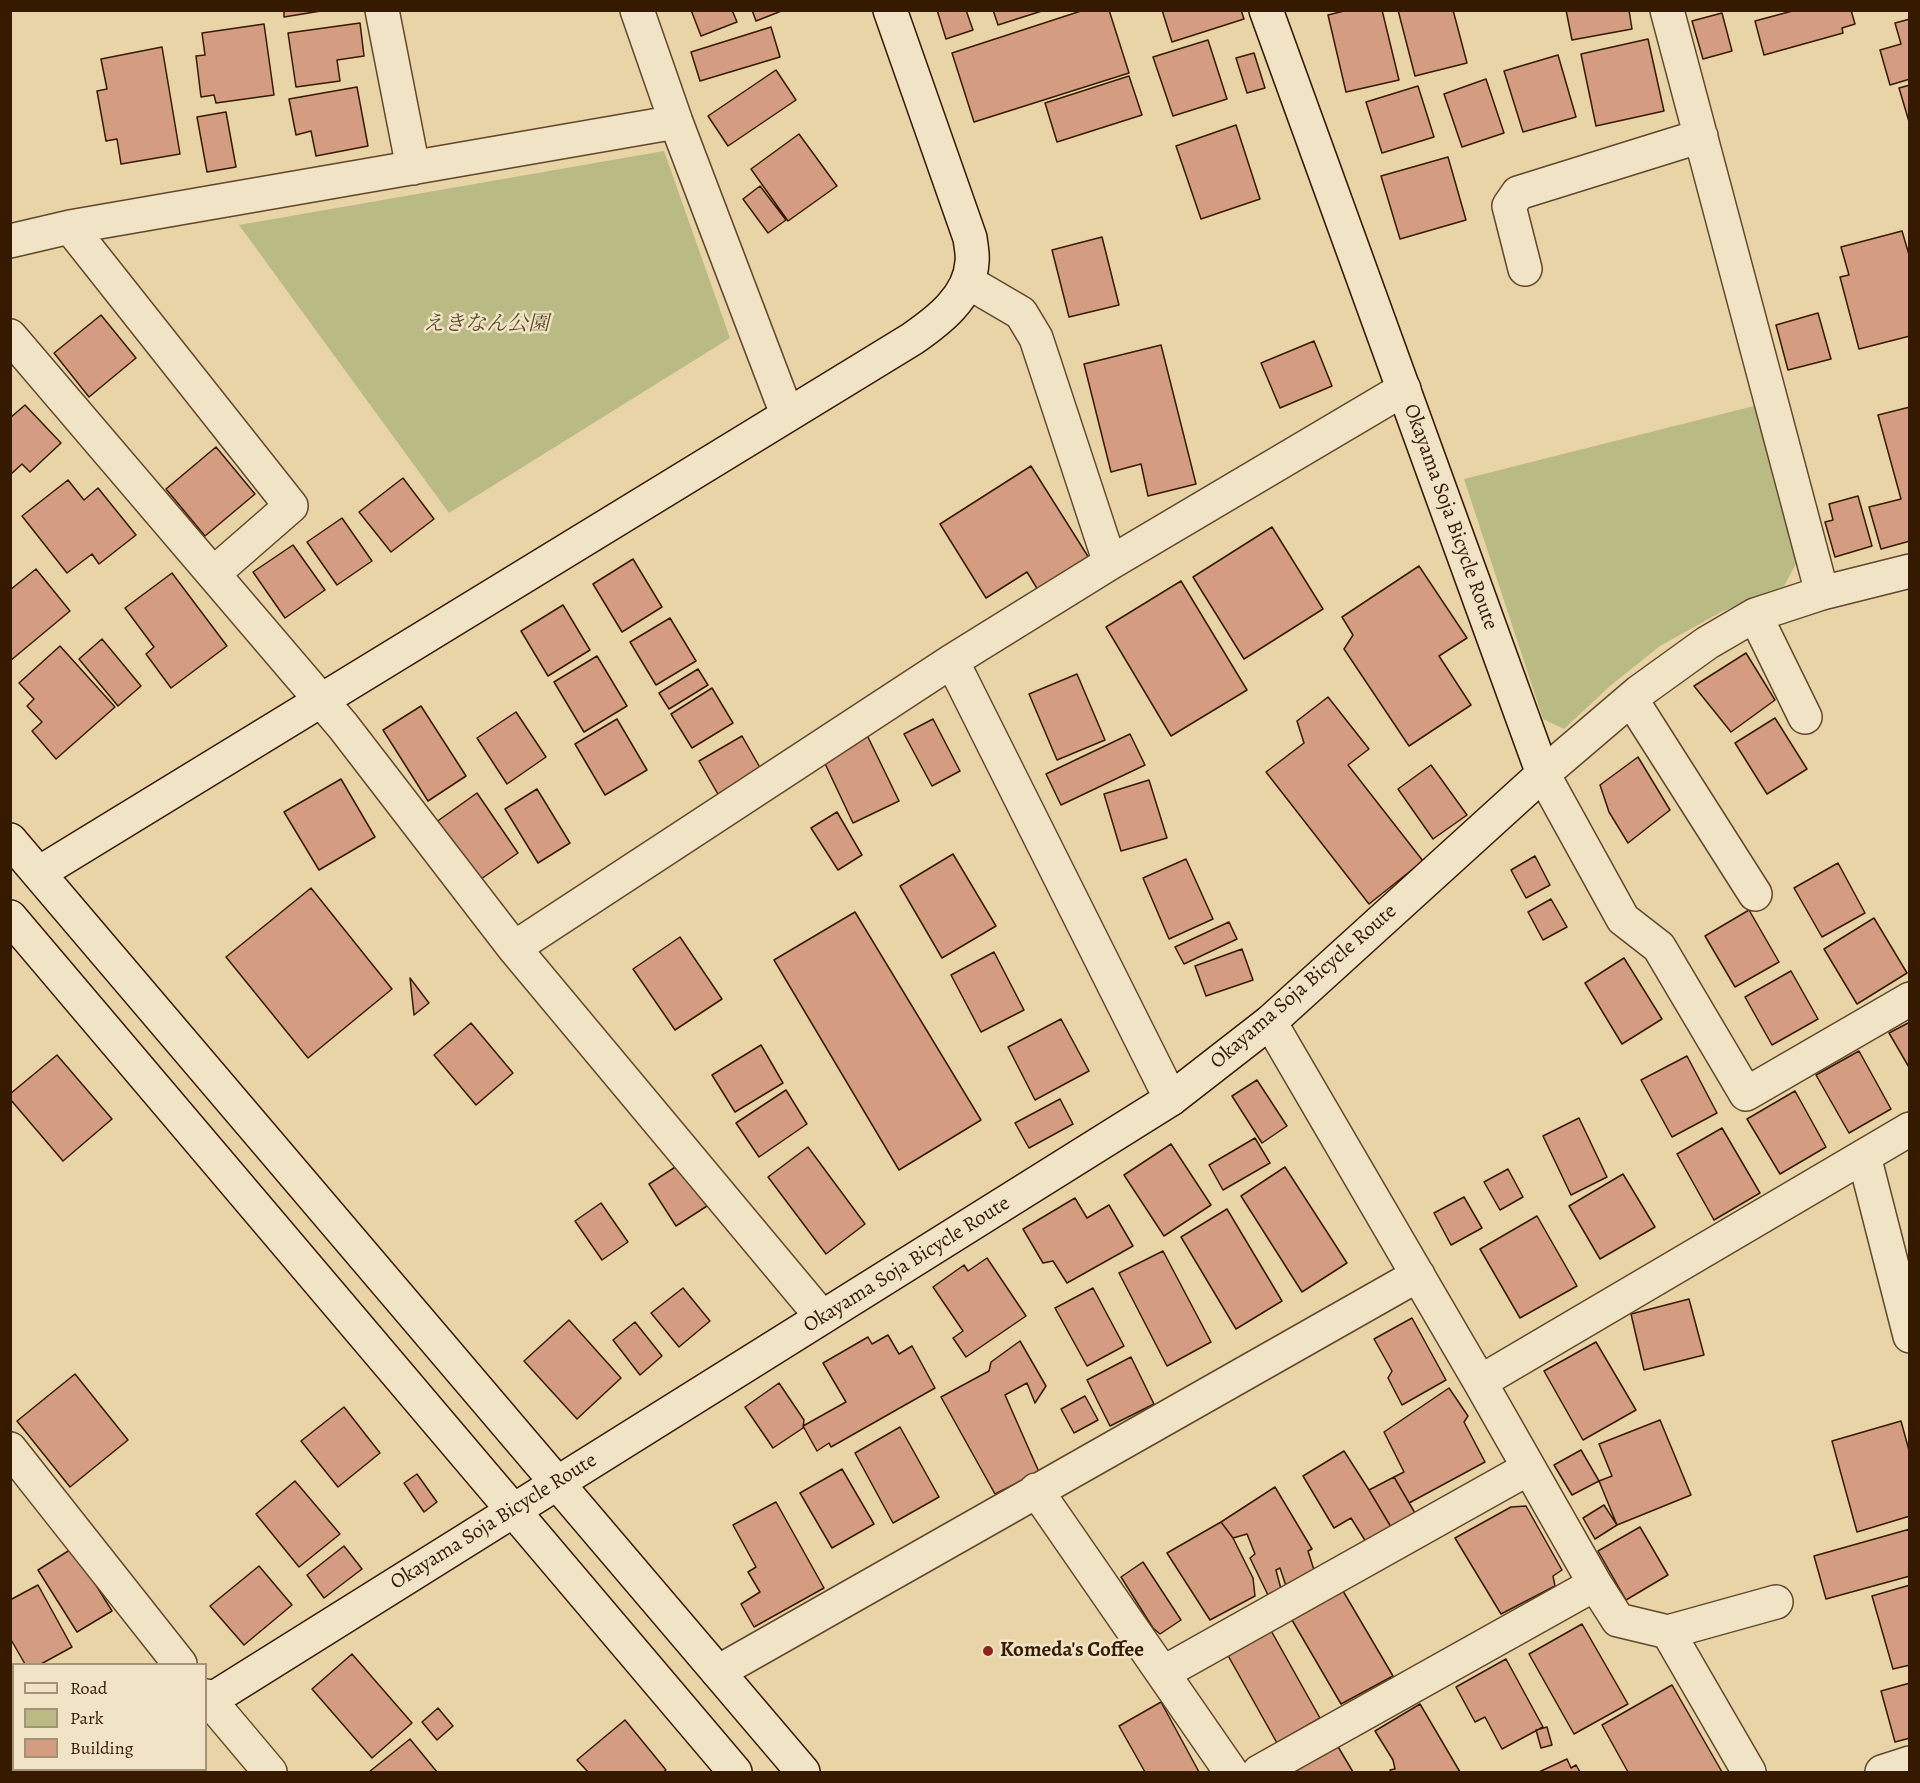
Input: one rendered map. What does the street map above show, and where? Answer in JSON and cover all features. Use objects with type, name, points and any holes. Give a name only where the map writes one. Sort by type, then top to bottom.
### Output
[{"type":"street","points":[[382,10],[413,168]]},
{"type":"street","points":[[637,10],[676,122],[787,414]]},
{"type":"street","points":[[39,873],[928,328],[955,302],[968,282],[972,262],[970,238],[890,10]]},
{"type":"street","name":"Okayama Soja Bicycle Route","points":[[207,1700],[1171,1099],[1270,1022],[1544,774],[1266,10]]},
{"type":"street","points":[[1667,10],[1822,593]]},
{"type":"street","points":[[10,241],[70,227],[676,122]]},
{"type":"street","points":[[1525,269],[1509,206],[1518,193],[1701,136]]},
{"type":"street","points":[[70,227],[291,506],[213,574]]},
{"type":"street","points":[[968,282],[1021,313],[1036,338],[1110,563]]},
{"type":"street","points":[[10,336],[342,726],[514,948],[822,1317]]},
{"type":"street","points":[[514,948],[952,661],[1110,563],[1404,389]]},
{"type":"street","points":[[1910,571],[1822,593],[1755,615],[1707,643],[1631,699],[1544,774],[1623,919],[1659,947],[1746,1094],[1910,999]]},
{"type":"street","points":[[1755,615],[1805,717]]},
{"type":"street","points":[[952,661],[1171,1099]]},
{"type":"street","points":[[1631,699],[1755,894]]},
{"type":"street","points":[[10,840],[804,1773]]},
{"type":"street","points":[[10,917],[735,1773]]},
{"type":"street","points":[[1270,1022],[1618,1620],[1668,1632],[1776,1602]]},
{"type":"street","points":[[1480,1382],[1910,1129]]},
{"type":"street","points":[[1864,1156],[1910,1336]]},
{"type":"street","points":[[718,1672],[1418,1275]]},
{"type":"street","points":[[10,1449],[178,1663]]},
{"type":"street","points":[[1163,1673],[1529,1468]]},
{"type":"street","points":[[1036,1490],[1231,1773]]},
{"type":"street","points":[[1259,1773],[1595,1584]]},
{"type":"street","points":[[1668,1632],[1749,1773]]},
{"type":"street","points":[[207,1700],[270,1773]]},
{"type":"street","points":[[1882,1773],[1910,1763]]},
{"type":"green space","name":"えきなん公園","points":[[664,151],[730,338],[449,513],[239,225]]},
{"type":"green space","points":[[1754,406],[1797,562],[1784,586],[1721,612],[1660,646],[1610,686],[1564,729],[1543,719],[1464,479]]},
{"type":"building","points":[[284,10],[327,10],[284,17]]},
{"type":"building","points":[[691,10],[732,10],[737,22],[701,36]]},
{"type":"building","points":[[752,10],[784,10],[756,21]]},
{"type":"building","points":[[937,10],[966,10],[973,30],[946,39]]},
{"type":"building","points":[[993,10],[1045,10],[998,25]]},
{"type":"building","points":[[1084,10],[1109,10],[1129,73],[974,122],[952,53]]},
{"type":"building","points":[[1162,10],[1241,10],[1244,19],[1172,42]]},
{"type":"building","points":[[1348,10],[1382,10],[1399,80],[1346,92],[1328,15]]},
{"type":"building","points":[[1398,10],[1453,10],[1467,63],[1415,76]]},
{"type":"building","points":[[1566,10],[1629,10],[1632,29],[1572,40]]},
{"type":"building","points":[[1796,10],[1851,10],[1855,24],[1842,28],[1843,33],[1764,55],[1755,21]]},
{"type":"building","points":[[1722,13],[1732,51],[1703,59],[1692,21]]},
{"type":"building","points":[[1910,19],[1910,79],[1890,85],[1880,50],[1901,44],[1895,23]]},
{"type":"building","points":[[360,23],[364,56],[337,60],[340,81],[296,87],[288,33]]},
{"type":"building","points":[[264,24],[274,95],[216,103],[214,95],[201,97],[196,56],[205,55],[202,33]]},
{"type":"building","points":[[771,27],[780,57],[700,81],[691,52]]},
{"type":"building","points":[[1648,39],[1664,111],[1596,126],[1581,54]]},
{"type":"building","points":[[1208,40],[1227,99],[1173,116],[1153,57]]},
{"type":"building","points":[[162,47],[180,154],[121,164],[117,139],[106,141],[97,91],[107,89],[101,59]]},
{"type":"building","points":[[1254,53],[1265,88],[1247,93],[1236,58]]},
{"type":"building","points":[[1558,55],[1576,117],[1523,132],[1504,71]]},
{"type":"building","points":[[776,70],[796,100],[728,146],[708,116]]},
{"type":"building","points":[[1129,76],[1142,115],[1057,142],[1045,103]]},
{"type":"building","points":[[1486,79],[1504,133],[1462,147],[1444,94]]},
{"type":"building","points":[[1910,85],[1910,125],[1899,88]]},
{"type":"building","points":[[1418,86],[1434,137],[1382,153],[1366,102]]},
{"type":"building","points":[[357,87],[368,146],[316,156],[311,131],[296,135],[289,99]]},
{"type":"building","points":[[226,112],[236,167],[207,172],[197,117]]},
{"type":"building","points":[[1236,125],[1260,199],[1201,219],[1176,146]]},
{"type":"building","points":[[799,134],[837,186],[788,221],[751,169]]},
{"type":"building","points":[[1448,157],[1466,220],[1400,239],[1381,176]]},
{"type":"building","points":[[760,186],[786,220],[768,233],[743,199]]},
{"type":"building","points":[[1902,231],[1910,258],[1910,336],[1859,349],[1840,277],[1849,275],[1841,247]]},
{"type":"building","points":[[1102,237],[1119,305],[1069,317],[1052,250]]},
{"type":"building","points":[[1818,313],[1831,359],[1788,370],[1776,325]]},
{"type":"building","points":[[101,315],[136,358],[89,397],[54,353]]},
{"type":"building","points":[[1314,341],[1332,386],[1280,408],[1261,363]]},
{"type":"building","points":[[1161,345],[1196,484],[1148,496],[1141,464],[1111,472],[1084,364]]},
{"type":"building","points":[[25,405],[61,443],[30,472],[22,464],[10,475],[10,418]]},
{"type":"building","points":[[1910,407],[1910,541],[1881,549],[1869,507],[1901,499],[1878,415]]},
{"type":"building","points":[[216,447],[255,494],[205,536],[166,489]]},
{"type":"building","points":[[1031,466],[1089,558],[1038,590],[1027,572],[986,598],[940,524]]},
{"type":"building","points":[[403,478],[434,519],[391,552],[359,512]]},
{"type":"building","points":[[68,480],[84,500],[98,488],[136,535],[99,564],[92,554],[67,573],[22,516]]},
{"type":"building","points":[[1858,496],[1872,546],[1835,557],[1825,522],[1833,520],[1829,504]]},
{"type":"building","points":[[342,518],[372,561],[337,585],[307,542]]},
{"type":"building","points":[[1272,527],[1323,609],[1244,659],[1193,577]]},
{"type":"building","points":[[293,545],[325,590],[285,618],[253,572]]},
{"type":"building","points":[[633,559],[662,607],[622,632],[593,584]]},
{"type":"building","points":[[1419,566],[1467,638],[1439,656],[1471,705],[1409,746],[1344,649],[1353,635],[1342,617]]},
{"type":"building","points":[[36,569],[70,611],[10,661],[10,590]]},
{"type":"building","points":[[172,573],[227,646],[171,688],[146,654],[154,647],[125,608]]},
{"type":"building","points":[[1181,581],[1247,690],[1171,736],[1106,627]]},
{"type":"building","points":[[563,605],[590,650],[548,676],[521,631]]},
{"type":"building","points":[[670,618],[696,661],[656,685],[630,642]]},
{"type":"building","points":[[102,639],[141,686],[118,706],[79,659]]},
{"type":"building","points":[[60,646],[115,707],[56,759],[32,731],[42,722],[27,706],[34,699],[19,683]]},
{"type":"building","points":[[1746,653],[1775,700],[1731,732],[1694,686]]},
{"type":"building","points":[[597,656],[627,706],[584,732],[554,682]]},
{"type":"building","points":[[698,669],[708,685],[669,709],[659,693]]},
{"type":"building","points":[[1077,674],[1105,740],[1057,760],[1029,694]]},
{"type":"building","points":[[712,688],[733,723],[692,748],[671,714]]},
{"type":"building","points":[[1328,697],[1369,749],[1348,765],[1423,861],[1369,904],[1266,772],[1304,743],[1297,721]]},
{"type":"building","points":[[421,706],[466,776],[428,801],[383,730]]},
{"type":"building","points":[[516,712],[546,757],[507,784],[477,738]]},
{"type":"building","points":[[1775,718],[1807,769],[1767,794],[1735,743]]},
{"type":"building","points":[[617,719],[647,770],[605,795],[575,744]]},
{"type":"building","points":[[933,719],[960,771],[932,786],[904,734]]},
{"type":"building","points":[[865,731],[899,801],[853,823],[820,753]]},
{"type":"building","points":[[1130,734],[1145,765],[1061,805],[1046,774]]},
{"type":"building","points":[[742,736],[762,771],[719,796],[699,761]]},
{"type":"building","points":[[1638,757],[1670,810],[1628,843],[1609,812],[1600,785]]},
{"type":"building","points":[[1431,765],[1467,815],[1433,839],[1398,789]]},
{"type":"building","points":[[341,779],[375,837],[319,870],[284,812]]},
{"type":"building","points":[[1149,780],[1167,838],[1121,851],[1104,794]]},
{"type":"building","points":[[537,789],[570,843],[538,863],[505,809]]},
{"type":"building","points":[[477,793],[518,853],[474,884],[432,825]]},
{"type":"building","points":[[837,812],[862,855],[838,870],[811,828]]},
{"type":"building","points":[[953,854],[996,926],[942,958],[900,886]]},
{"type":"building","points":[[1535,856],[1550,885],[1526,898],[1511,870]]},
{"type":"building","points":[[1186,859],[1213,919],[1169,939],[1143,878]]},
{"type":"building","points":[[1838,863],[1865,913],[1822,937],[1794,888]]},
{"type":"building","points":[[311,888],[392,989],[308,1058],[226,957]]},
{"type":"building","points":[[1551,899],[1567,927],[1543,940],[1528,912]]},
{"type":"building","points":[[1749,910],[1779,962],[1735,987],[1705,936]]},
{"type":"building","points":[[855,912],[981,1120],[899,1170],[774,960]]},
{"type":"building","points":[[1874,918],[1907,973],[1857,1004],[1824,949]]},
{"type":"building","points":[[1229,922],[1237,939],[1184,964],[1175,947]]},
{"type":"building","points":[[680,937],[722,999],[675,1030],[633,969]]},
{"type":"building","points":[[1242,949],[1253,980],[1206,996],[1195,966]]},
{"type":"building","points":[[994,952],[1024,1010],[981,1032],[951,975]]},
{"type":"building","points":[[1624,958],[1662,1019],[1622,1044],[1585,983]]},
{"type":"building","points":[[1791,971],[1818,1019],[1772,1045],[1745,997]]},
{"type":"building","points":[[410,978],[429,1003],[414,1015]]},
{"type":"building","points":[[1061,1019],[1089,1071],[1035,1100],[1008,1047]]},
{"type":"building","points":[[1910,1022],[1910,1069],[1889,1033]]},
{"type":"building","points":[[471,1023],[513,1073],[476,1105],[434,1055]]},
{"type":"building","points":[[761,1045],[783,1083],[735,1112],[712,1075]]},
{"type":"building","points":[[1859,1051],[1891,1109],[1849,1133],[1816,1075]]},
{"type":"building","points":[[57,1055],[112,1119],[63,1161],[10,1099],[10,1094]]},
{"type":"building","points":[[1687,1056],[1717,1113],[1672,1137],[1641,1080]]},
{"type":"building","points":[[1257,1080],[1287,1126],[1262,1143],[1232,1096]]},
{"type":"building","points":[[786,1090],[807,1124],[759,1157],[736,1123]]},
{"type":"building","points":[[1795,1091],[1826,1147],[1780,1174],[1747,1119]]},
{"type":"building","points":[[1060,1099],[1073,1124],[1029,1148],[1015,1123]]},
{"type":"building","points":[[1579,1118],[1607,1177],[1571,1195],[1543,1136]]},
{"type":"building","points":[[1722,1128],[1760,1193],[1714,1220],[1677,1154]]},
{"type":"building","points":[[1255,1138],[1270,1163],[1223,1190],[1209,1165]]},
{"type":"building","points":[[1171,1144],[1211,1205],[1164,1236],[1124,1175]]},
{"type":"building","points":[[808,1147],[865,1224],[826,1254],[768,1177]]},
{"type":"building","points":[[680,1164],[707,1206],[676,1226],[649,1184]]},
{"type":"building","points":[[1285,1167],[1347,1263],[1302,1292],[1241,1196]]},
{"type":"building","points":[[1508,1169],[1523,1197],[1500,1210],[1484,1182]]},
{"type":"building","points":[[1623,1174],[1655,1227],[1600,1259],[1569,1206]]},
{"type":"building","points":[[1464,1197],[1482,1228],[1451,1245],[1434,1213]]},
{"type":"building","points":[[1075,1198],[1087,1218],[1109,1205],[1133,1246],[1067,1283],[1053,1261],[1043,1263],[1023,1229]]},
{"type":"building","points":[[601,1203],[628,1242],[602,1260],[575,1221]]},
{"type":"building","points":[[1227,1209],[1282,1301],[1236,1329],[1181,1237]]},
{"type":"building","points":[[1537,1216],[1577,1286],[1520,1318],[1480,1249]]},
{"type":"building","points":[[1163,1251],[1211,1342],[1167,1366],[1119,1273]]},
{"type":"building","points":[[987,1258],[1026,1316],[966,1357],[953,1338],[963,1331],[933,1287],[964,1265],[968,1271]]},
{"type":"building","points":[[683,1288],[710,1321],[679,1347],[651,1313]]},
{"type":"building","points":[[1093,1288],[1124,1346],[1087,1366],[1055,1308]]},
{"type":"building","points":[[1689,1299],[1704,1355],[1644,1370],[1631,1314]]},
{"type":"building","points":[[1412,1318],[1446,1380],[1402,1405],[1388,1378],[1392,1371],[1374,1339]]},
{"type":"building","points":[[569,1320],[621,1378],[577,1419],[524,1361]]},
{"type":"building","points":[[635,1322],[662,1356],[640,1375],[613,1340]]},
{"type":"building","points":[[888,1335],[899,1354],[912,1346],[935,1388],[831,1447],[829,1443],[817,1451],[803,1426],[846,1402],[823,1363],[868,1337],[872,1344]]},
{"type":"building","points":[[1020,1341],[1046,1386],[1035,1403],[1027,1383],[1005,1395],[1039,1472],[995,1494],[941,1397],[989,1371],[991,1362]]},
{"type":"building","points":[[1596,1342],[1636,1410],[1583,1440],[1544,1371]]},
{"type":"building","points":[[1131,1357],[1154,1404],[1110,1426],[1087,1380]]},
{"type":"building","points":[[75,1374],[128,1440],[70,1487],[17,1421]]},
{"type":"building","points":[[779,1383],[804,1420],[803,1428],[773,1448],[745,1407]]},
{"type":"building","points":[[1449,1388],[1468,1416],[1464,1422],[1485,1462],[1409,1503],[1394,1477],[1404,1472],[1384,1432]]},
{"type":"building","points":[[1085,1396],[1098,1420],[1074,1433],[1061,1409]]},
{"type":"building","points":[[344,1407],[380,1453],[338,1487],[301,1441]]},
{"type":"building","points":[[1660,1420],[1691,1495],[1617,1525],[1599,1481],[1612,1476],[1599,1444]]},
{"type":"building","points":[[1901,1421],[1910,1454],[1910,1516],[1857,1532],[1832,1441]]},
{"type":"building","points":[[900,1427],[939,1497],[893,1523],[855,1453]]},
{"type":"building","points":[[1581,1450],[1599,1481],[1572,1495],[1554,1465]]},
{"type":"building","points":[[1344,1451],[1391,1527],[1366,1542],[1351,1518],[1334,1528],[1303,1476]]},
{"type":"building","points":[[842,1469],[874,1524],[832,1548],[800,1493]]},
{"type":"building","points":[[417,1474],[437,1502],[424,1512],[404,1483]]},
{"type":"building","points":[[1394,1477],[1415,1513],[1391,1527],[1369,1490]]},
{"type":"building","points":[[295,1481],[340,1534],[299,1567],[256,1514]]},
{"type":"building","points":[[1275,1487],[1312,1549],[1308,1551],[1314,1570],[1286,1586],[1280,1568],[1276,1570],[1281,1589],[1268,1595],[1250,1558],[1255,1554],[1247,1534],[1233,1538],[1221,1522]]},
{"type":"building","points":[[776,1502],[824,1588],[754,1627],[741,1604],[760,1592],[748,1572],[756,1567],[733,1525]]},
{"type":"building","points":[[1604,1505],[1617,1525],[1595,1539],[1583,1518]]},
{"type":"building","points":[[1526,1506],[1562,1570],[1553,1576],[1555,1586],[1501,1614],[1455,1538],[1511,1507]]},
{"type":"building","points":[[1221,1522],[1233,1538],[1253,1578],[1255,1596],[1210,1620],[1167,1553]]},
{"type":"building","points":[[1640,1527],[1668,1575],[1626,1600],[1598,1551]]},
{"type":"building","points":[[1910,1529],[1910,1576],[1826,1599],[1814,1556]]},
{"type":"building","points":[[344,1546],[362,1569],[324,1598],[307,1575]]},
{"type":"building","points":[[73,1548],[112,1611],[77,1632],[38,1570]]},
{"type":"building","points":[[1143,1562],[1181,1620],[1160,1634],[1153,1628],[1121,1577]]},
{"type":"building","points":[[259,1566],[292,1605],[244,1645],[210,1606]]},
{"type":"building","points":[[38,1585],[72,1647],[43,1663],[24,1663],[10,1638],[10,1600]]},
{"type":"building","points":[[1910,1585],[1910,1665],[1893,1669],[1872,1596]]},
{"type":"building","points":[[1343,1591],[1393,1676],[1341,1704],[1292,1620]]},
{"type":"building","points":[[1582,1624],[1628,1704],[1574,1734],[1529,1654]]},
{"type":"building","points":[[1269,1627],[1320,1718],[1277,1743],[1226,1652]]},
{"type":"building","points":[[352,1654],[412,1723],[372,1758],[312,1689]]},
{"type":"building","points":[[1506,1659],[1543,1727],[1502,1749],[1485,1717],[1475,1722],[1456,1687]]},
{"type":"building","points":[[1910,1683],[1910,1738],[1895,1742],[1881,1691]]},
{"type":"building","points":[[1672,1685],[1722,1772],[1628,1772],[1602,1725]]},
{"type":"building","points":[[1161,1702],[1199,1772],[1145,1772],[1119,1726]]},
{"type":"building","points":[[1420,1704],[1460,1772],[1391,1772],[1390,1770],[1395,1769],[1393,1760],[1375,1731]]},
{"type":"building","points":[[438,1708],[453,1726],[437,1740],[422,1722]]},
{"type":"building","points":[[625,1720],[666,1770],[663,1772],[588,1772],[577,1760]]},
{"type":"building","points":[[1547,1727],[1552,1745],[1541,1748],[1536,1730]]},
{"type":"building","points":[[410,1739],[437,1772],[369,1772]]},
{"type":"building","points":[[1337,1745],[1353,1772],[1292,1772]]},
{"type":"building","points":[[1567,1759],[1571,1768],[1576,1765],[1580,1772],[1539,1772]]},
{"type":"place","name":"Komeda's Coffee","points":[[988,1651]]}]
